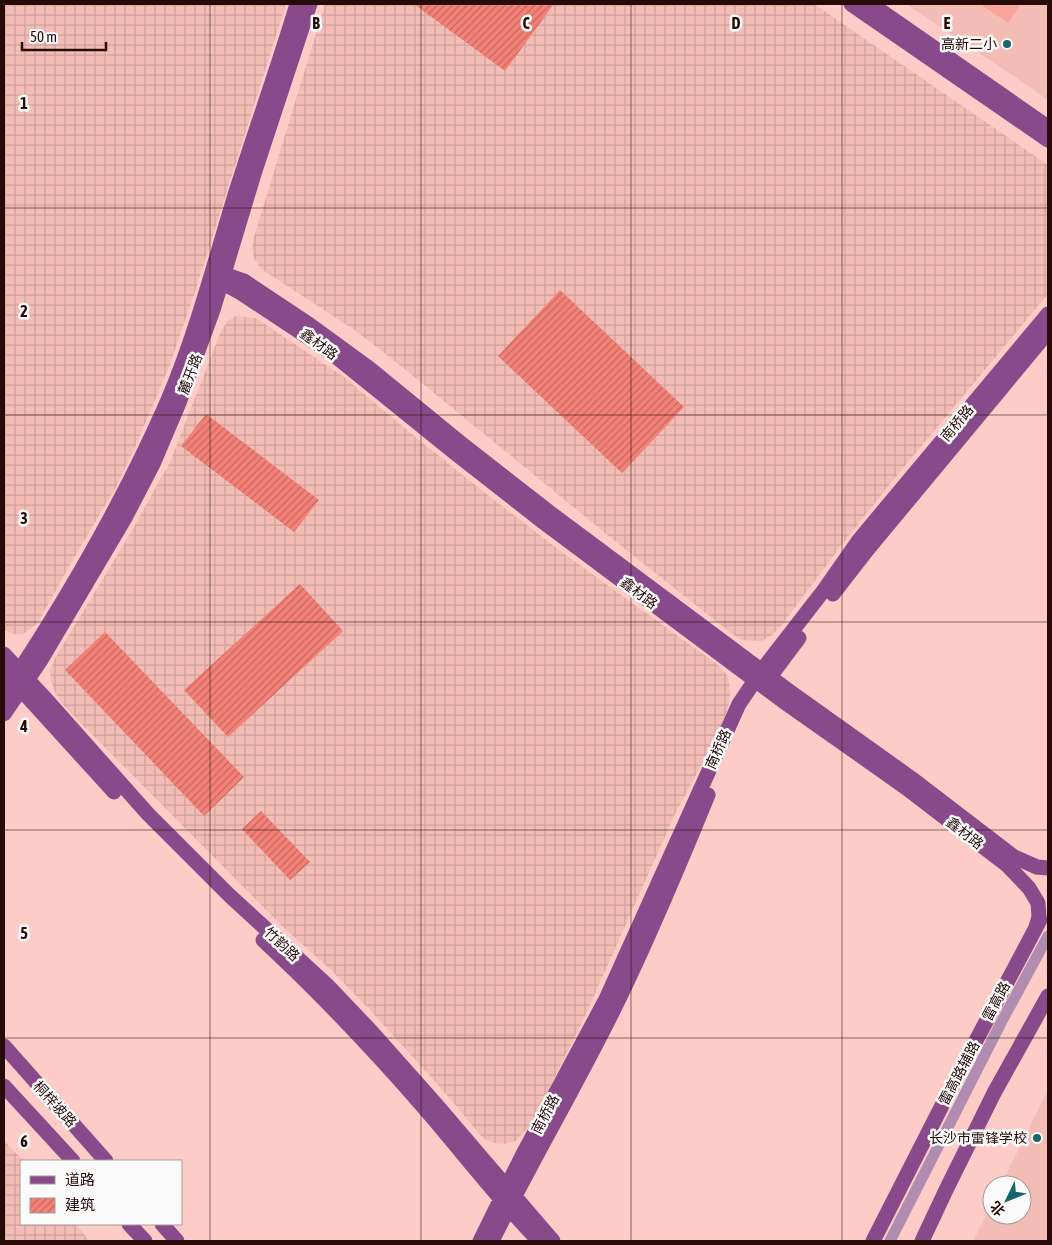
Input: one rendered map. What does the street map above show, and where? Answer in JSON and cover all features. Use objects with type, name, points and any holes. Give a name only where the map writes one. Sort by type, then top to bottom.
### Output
[{"type":"main road","name":"麓开路","points":[[217,277],[244,168],[297,4]]},
{"type":"main road","name":"麓开路","points":[[4,694],[17,678],[114,512],[168,399],[217,277],[254,174],[310,4]]},
{"type":"main road","points":[[851,4],[1048,140]]},
{"type":"main road","points":[[871,4],[1048,127]]},
{"type":"main road","name":"鑫材路","points":[[217,277],[244,281],[336,344],[762,678],[1014,872],[1029,888],[1038,902],[1042,932]]},
{"type":"main road","name":"南桥路","points":[[480,1241],[508,1197],[616,1006],[674,877],[722,762],[762,678],[859,540],[1048,314]]},
{"type":"main road","name":"南桥路","points":[[762,678],[1048,332]]},
{"type":"main road","name":"竹韵路","points":[[4,654],[17,678],[140,820],[222,902],[318,992],[508,1197],[553,1241]]},
{"type":"main road","name":"麓开路","points":[[4,714],[17,678]]},
{"type":"main road","name":"鑫材路","points":[[762,678],[911,778],[1014,857],[1037,868],[1048,868]]},
{"type":"main road","name":"雷高路辅路","points":[[873,1241],[953,1084],[1042,932],[1048,906]]},
{"type":"main road","points":[[922,1241],[994,1093],[1048,996]]},
{"type":"main road","name":"桐梓坡路","points":[[4,1046],[105,1160]]},
{"type":"main road","name":"桐梓坡路","points":[[4,1086],[71,1160]]},
{"type":"main road","name":"南桥路","points":[[492,1241],[508,1197]]},
{"type":"main road","name":"竹韵路","points":[[508,1197],[538,1241]]},
{"type":"main road","points":[[130,1225],[145,1241]]},
{"type":"main road","points":[[163,1225],[177,1241]]},
{"type":"street","name":"雷高路","points":[[890,1241],[1002,1021],[1042,932]]},
{"type":"street","name":"雷高路","points":[[896,1241],[1048,949]]},
{"type":"shaded area","points":[[4,4],[286,4],[195,292],[169,367],[116,487],[37,624],[23,634],[12,634],[4,630]]},
{"type":"shaded area","points":[[325,4],[814,4],[1048,165],[1048,294],[894,479],[781,626],[762,641],[742,640],[610,537],[356,331],[259,266],[254,258],[252,248],[254,237]]},
{"type":"shaded area","name":"高新二小","points":[[906,4],[1048,4],[1048,100],[1027,85]]},
{"type":"shaded area","points":[[980,4],[1021,4],[1008,23]]},
{"type":"shaded area","points":[[235,316],[256,318],[344,377],[488,495],[563,553],[718,665],[727,675],[730,694],[728,708],[720,730],[675,814],[585,1016],[532,1123],[516,1141],[504,1144],[493,1143],[482,1137],[440,1087],[370,1010],[331,970],[283,927],[65,707],[56,694],[51,682],[50,670],[55,658],[130,534],[170,462],[221,331],[227,322]]},
{"type":"shaded area","name":"长沙市雷锋学校","points":[[1048,1090],[1048,1241],[973,1241],[982,1223],[982,1225],[1032,1225],[1032,1175],[1006,1175]]},
{"type":"shaded area","points":[[4,1141],[23,1160],[20,1160],[20,1225],[76,1225],[90,1241],[4,1241]]},
{"type":"building","points":[[414,4],[554,4],[505,71]]},
{"type":"building","points":[[560,290],[684,407],[622,473],[498,356]]},
{"type":"building","points":[[206,414],[319,500],[294,532],[181,446]]},
{"type":"building","points":[[300,584],[343,631],[228,737],[184,690]]},
{"type":"building","points":[[105,632],[244,777],[204,816],[65,670]]},
{"type":"building","points":[[261,811],[310,862],[290,880],[242,829]]},
{"type":"place","name":"高新二小","points":[[1007,44]]},
{"type":"place","name":"长沙市雷锋学校","points":[[1037,1138]]}]
